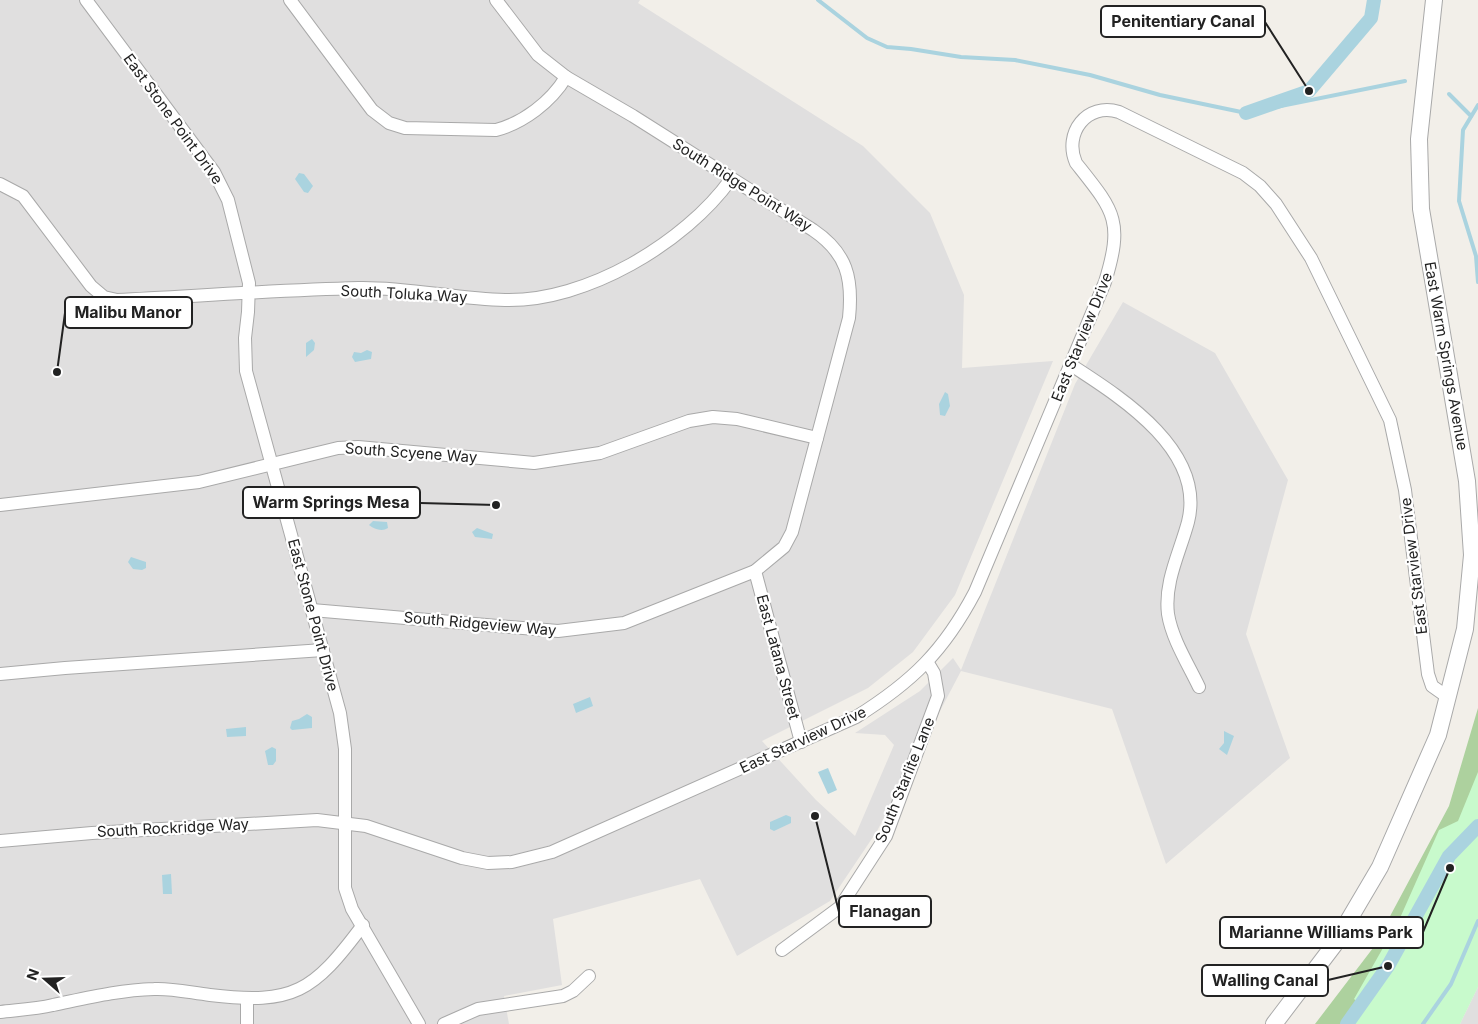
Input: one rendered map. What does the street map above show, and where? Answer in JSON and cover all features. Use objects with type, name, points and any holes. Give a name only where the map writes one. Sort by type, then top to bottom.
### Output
[{"type":"street","name":"East Stone Point Drive","points":[[86,0],[222,185],[247,274],[249,294],[244,338],[246,371],[340,713],[345,749],[345,888],[352,909],[419,1024]]},
{"type":"street","points":[[290,0],[372,110],[389,123],[405,128],[496,130],[510,126],[546,102],[566,77]]},
{"type":"street","name":"South Ridge Point Way","points":[[496,0],[538,55],[566,77],[633,116],[829,241],[841,257],[852,291],[849,318],[817,438]]},
{"type":"street","name":"East Warm Springs Avenue","points":[[1274,1024],[1334,945],[1380,867],[1438,735],[1465,630],[1471,584],[1471,519],[1460,434],[1421,209],[1419,139],[1434,0]]},
{"type":"street","name":"East Starview Drive","points":[[346,824],[366,826],[462,858],[488,863],[512,862],[552,852],[856,717],[891,696],[928,663],[959,623],[975,592],[1072,365],[1105,282],[1113,254],[1116,231],[1112,212],[1106,200],[1076,163],[1072,153],[1073,138],[1082,120],[1091,113],[1102,110],[1119,112],[1230,165],[1260,186],[1276,204],[1311,258],[1390,420],[1405,490],[1428,674],[1432,686],[1449,698]]},
{"type":"street","name":"South Toluka Way","points":[[0,184],[23,196],[91,286],[104,297],[117,300],[361,288],[520,300],[578,288],[638,262],[682,229],[722,192],[731,179]]},
{"type":"street","points":[[1072,365],[1119,396],[1147,420],[1166,442],[1180,465],[1190,488],[1191,507],[1174,561],[1169,588],[1168,613],[1176,642],[1199,687]]},
{"type":"street","name":"South Scyene Way","points":[[0,505],[199,482],[338,448],[358,447],[534,463],[600,454],[689,421],[713,417],[737,420],[817,438]]},
{"type":"street","name":"South Ridgeview Way","points":[[312,610],[558,631],[624,622],[755,572],[784,547],[792,532],[817,438]]},
{"type":"street","name":"East Latana Street","points":[[755,572],[801,742]]},
{"type":"street","points":[[0,674],[323,650]]},
{"type":"street","name":"South Starlite Lane","points":[[782,950],[840,907],[886,836],[938,696],[934,673],[928,663]]},
{"type":"street","name":"South Rockridge Way","points":[[0,841],[92,833],[318,820],[346,824]]},
{"type":"street","points":[[0,1012],[51,1006],[102,993],[156,988],[247,999],[277,998],[302,989],[337,959],[363,925]]},
{"type":"street","points":[[444,1024],[478,1009],[563,996],[573,991],[590,976]]},
{"type":"street","points":[[247,999],[247,1024]]},
{"type":"shaded area","points":[[0,0],[640,0],[638,3],[863,146],[930,213],[964,295],[962,368],[1053,361],[955,595],[913,652],[868,688],[762,741],[816,800],[855,836],[894,745],[885,735],[855,733],[920,691],[953,658],[961,670],[1075,384],[1123,302],[1215,353],[1288,480],[1246,634],[1290,758],[1166,864],[1112,709],[961,671],[877,831],[830,901],[737,956],[700,879],[553,919],[562,985],[504,996],[509,1024],[0,1024]]},
{"type":"shaded area","points":[[1478,987],[1478,1024],[1460,1024]]},
{"type":"green space","points":[[1478,708],[1478,964],[1447,1024],[1315,1024],[1373,948],[1449,806]]},
{"type":"green space","points":[[1478,772],[1478,987],[1460,1024],[1353,1024],[1360,1004],[1354,999],[1400,918],[1439,830],[1458,821]]},
{"type":"water","points":[[299,173],[304,174],[313,186],[308,193],[304,192],[295,179]]},
{"type":"water","points":[[312,339],[315,343],[314,350],[306,357],[306,343]]},
{"type":"water","points":[[367,350],[372,352],[371,359],[355,362],[352,357],[354,352],[361,353]]},
{"type":"water","points":[[945,392],[948,394],[950,406],[945,416],[940,415],[939,404]]},
{"type":"water","points":[[373,521],[387,522],[388,528],[381,530],[373,528],[369,525]]},
{"type":"water","points":[[477,528],[493,534],[492,539],[475,537],[472,532]]},
{"type":"water","points":[[131,557],[146,562],[146,568],[142,570],[133,569],[128,562]]},
{"type":"water","points":[[590,697],[593,706],[576,713],[573,704]]},
{"type":"water","points":[[307,714],[312,717],[312,728],[292,730],[290,728],[292,721]]},
{"type":"water","points":[[246,727],[246,736],[227,737],[226,729]]},
{"type":"water","points":[[1224,731],[1234,736],[1227,755],[1219,749],[1224,743]]},
{"type":"water","points":[[272,747],[276,749],[276,761],[273,765],[268,765],[265,751]]},
{"type":"water","points":[[828,768],[837,790],[828,794],[818,772]]},
{"type":"water","points":[[786,815],[791,817],[791,823],[774,831],[770,829],[770,822]]},
{"type":"water","points":[[171,874],[172,894],[163,894],[162,875]]},
{"type":"waterway","points":[[818,0],[867,38],[887,47],[961,57],[1015,60],[1090,75],[1160,95],[1246,113],[1405,81]]},
{"type":"waterway","points":[[1246,113],[1309,91],[1371,18],[1374,0]]},
{"type":"waterway","points":[[1449,94],[1471,116]]},
{"type":"waterway","points":[[1478,105],[1463,130],[1459,201],[1476,256],[1478,282]]},
{"type":"waterway","points":[[1347,1024],[1388,966],[1449,856],[1478,826]]},
{"type":"waterway","points":[[1423,1024],[1451,984],[1478,921]]},
{"type":"place","name":"Penitentiary Canal","points":[[1309,91]]},
{"type":"place","name":"Malibu Manor","points":[[57,372]]},
{"type":"place","name":"Warm Springs Mesa","points":[[496,505]]},
{"type":"place","name":"Flanagan","points":[[815,816]]},
{"type":"place","name":"Marianne Williams Park","points":[[1450,868]]},
{"type":"place","name":"Walling Canal","points":[[1388,966]]}]
